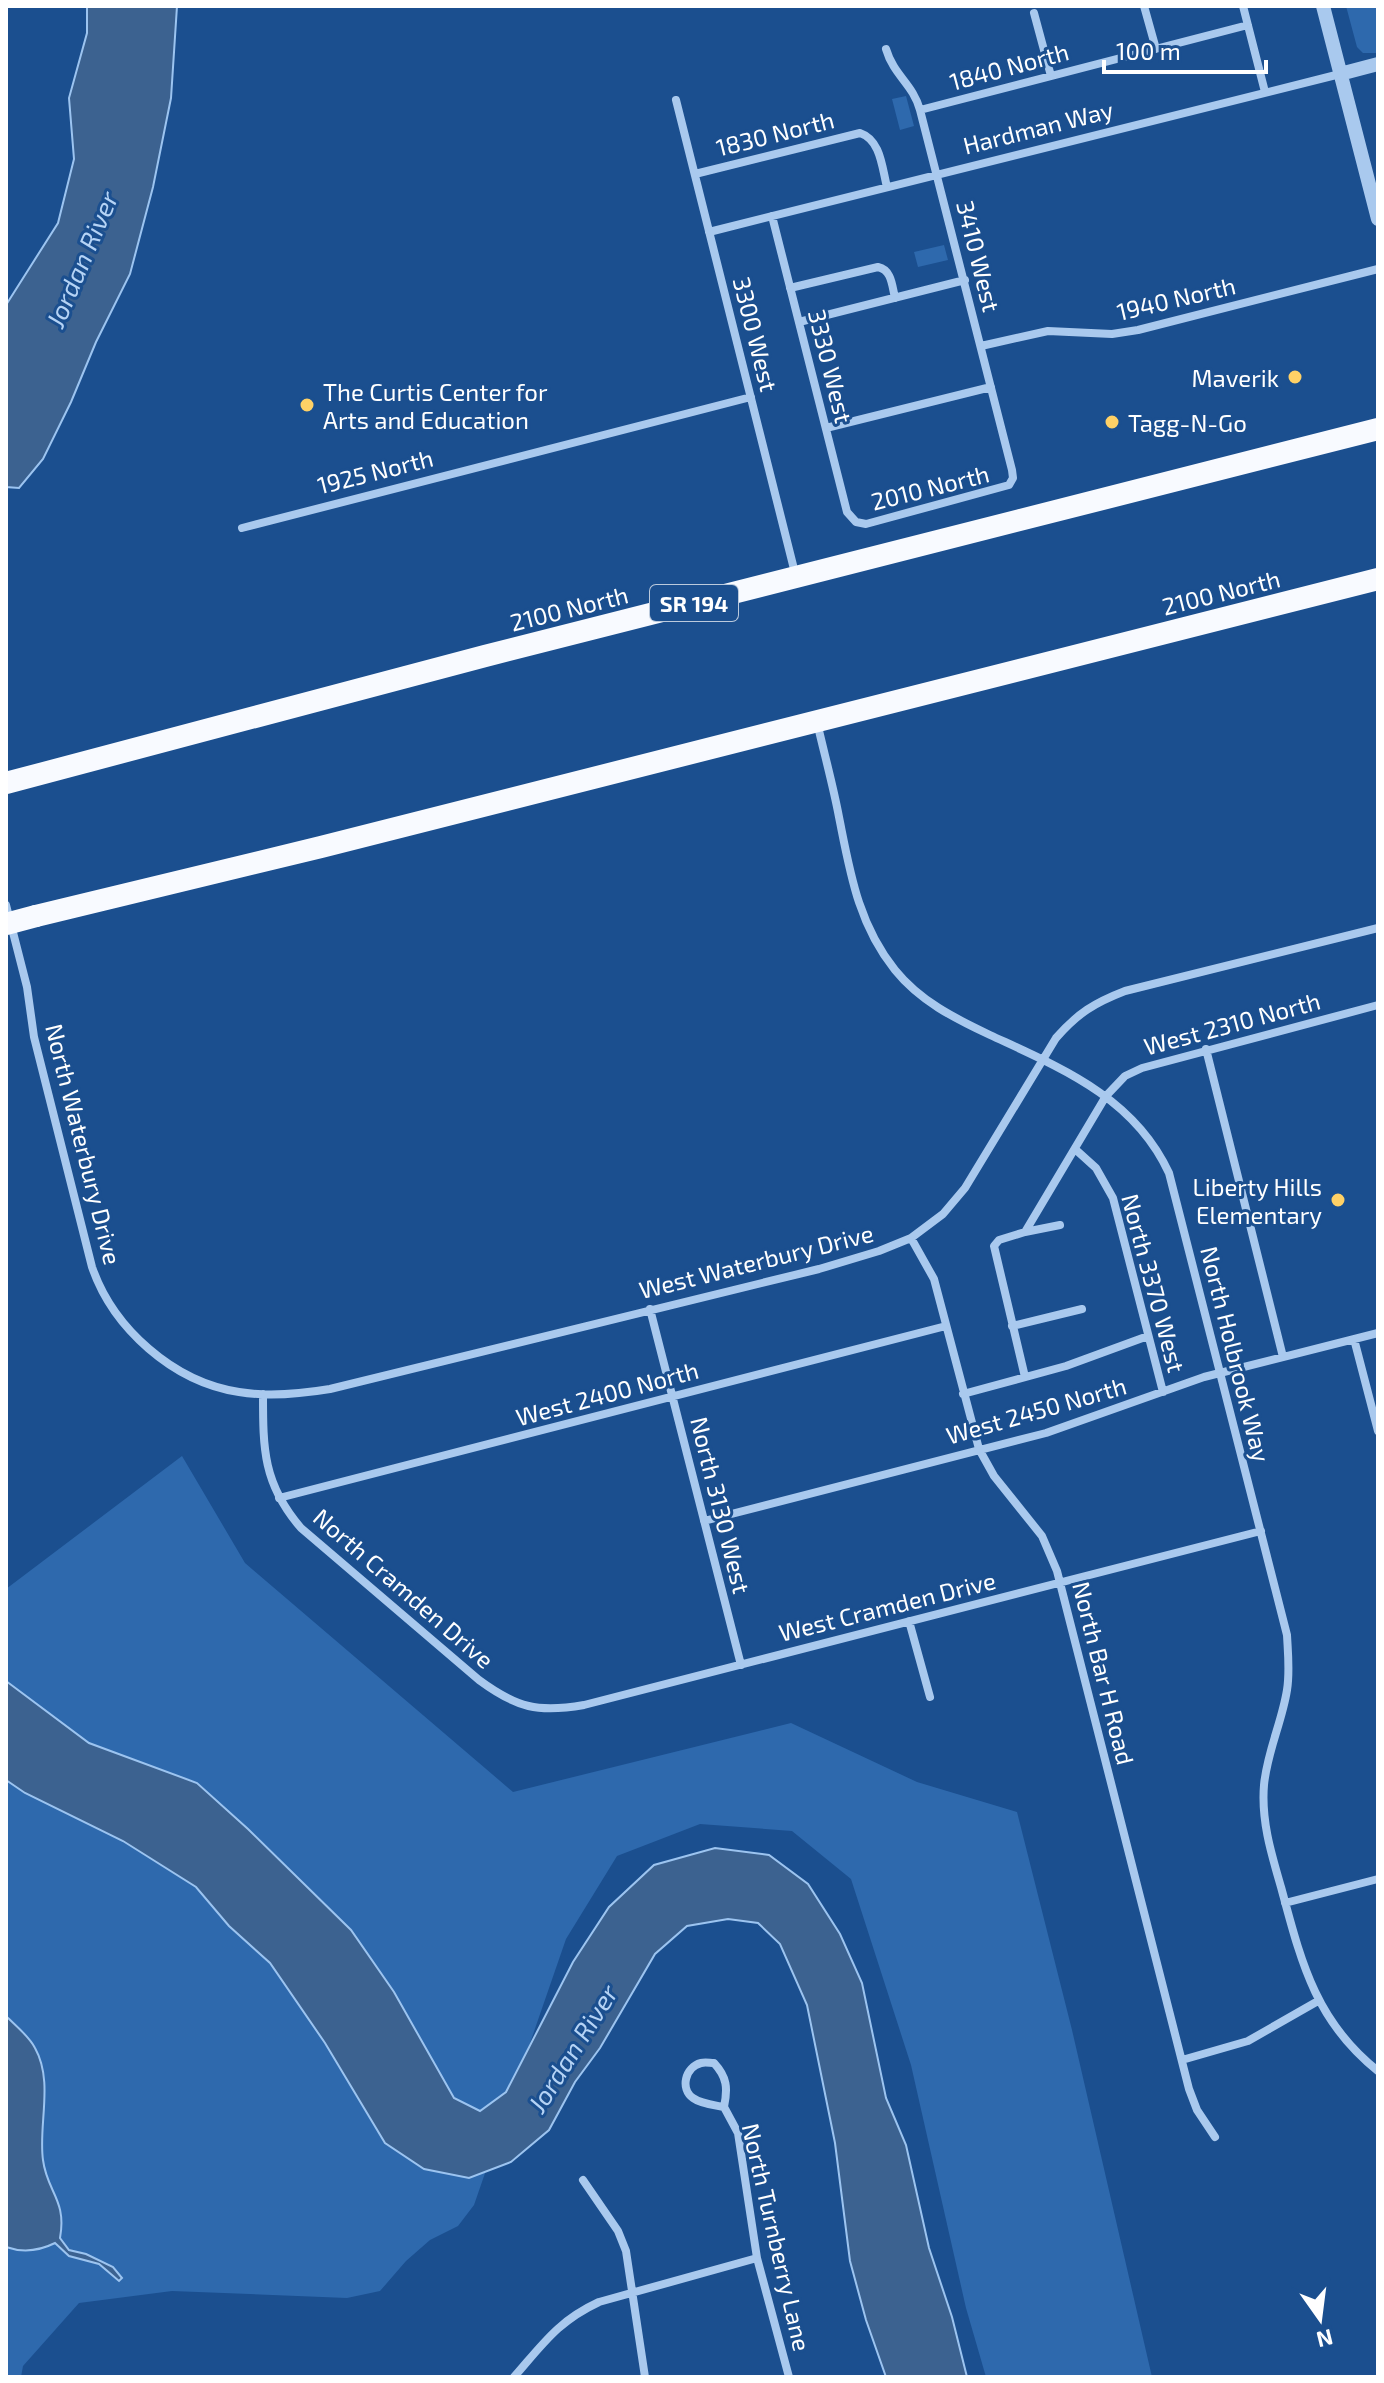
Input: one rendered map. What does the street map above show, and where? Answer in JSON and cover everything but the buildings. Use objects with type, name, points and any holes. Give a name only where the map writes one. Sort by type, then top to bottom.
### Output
[{"type":"highway","name":"2100 North","points":[[8,783],[485,656],[1378,429]]},
{"type":"highway","points":[[1346,437],[1378,442]]},
{"type":"highway","name":"2100 North","points":[[6,924],[1374,579]]},
{"type":"street","points":[[1144,6],[1156,49]]},
{"type":"street","points":[[1243,6],[1265,92]]},
{"type":"street","points":[[1323,6],[1378,219]]},
{"type":"street","points":[[1034,13],[1051,76]]},
{"type":"street","name":"1840 North","points":[[920,110],[1248,25]]},
{"type":"street","name":"3410 West","points":[[886,49],[891,65],[912,90],[920,110],[1012,470],[1011,482]]},
{"type":"street","name":"Hardman Way","points":[[709,232],[1378,64]]},
{"type":"street","name":"3300 West","points":[[676,100],[796,577]]},
{"type":"street","name":"1830 North","points":[[695,174],[855,133],[864,134],[875,144],[887,187]]},
{"type":"street","name":"3330 West","points":[[772,216],[847,512],[856,522]]},
{"type":"street","points":[[790,288],[878,267],[889,274],[895,298]]},
{"type":"street","name":"1940 North","points":[[981,346],[1048,331],[1112,334],[1138,330],[1378,269]]},
{"type":"street","points":[[799,322],[965,280]]},
{"type":"street","points":[[826,428],[991,387]]},
{"type":"street","name":"1925 North","points":[[242,528],[751,397]]},
{"type":"street","name":"2010 North","points":[[856,522],[866,524],[1001,490],[1011,482]]},
{"type":"street","name":"North Holbrook Way","points":[[817,721],[852,885],[863,916],[885,957],[915,992],[944,1012],[1044,1060],[1106,1096],[1139,1124],[1169,1173],[1287,1635],[1287,1693],[1268,1760],[1263,1805],[1266,1829],[1299,1956],[1318,2001],[1356,2054],[1378,2071]]},
{"type":"street","name":"North Waterbury Drive","points":[[6,905],[27,987],[34,1037],[92,1267],[107,1300],[139,1340],[186,1374],[228,1390],[263,1394]]},
{"type":"street","name":"West Waterbury Drive","points":[[263,1394],[330,1389],[819,1269],[911,1238],[943,1214],[965,1188],[1056,1038],[1096,1002],[1125,991],[1378,928]]},
{"type":"street","name":"West 2310 North","points":[[1106,1096],[1125,1076],[1206,1049],[1378,1005]]},
{"type":"street","points":[[1206,1049],[1283,1357]]},
{"type":"street","points":[[1025,1232],[1106,1096]]},
{"type":"street","name":"North 3370 West","points":[[1075,1149],[1096,1168],[1113,1198],[1163,1392]]},
{"type":"street","points":[[1025,1377],[994,1250],[995,1243],[1025,1232],[1060,1225]]},
{"type":"street","name":"North Bar H Road","points":[[911,1238],[934,1279],[979,1449],[994,1476],[1042,1536],[1060,1582],[1193,2100],[1215,2137]]},
{"type":"street","name":"North 3130 West","points":[[650,1309],[741,1665]]},
{"type":"street","points":[[1012,1326],[1082,1309]]},
{"type":"street","name":"West 2400 North","points":[[279,1498],[946,1326]]},
{"type":"street","name":"West 2450 North","points":[[704,1521],[1077,1424],[1221,1373],[1378,1333]]},
{"type":"street","points":[[963,1394],[1066,1366],[1148,1336]]},
{"type":"street","points":[[1354,1339],[1378,1431]]},
{"type":"street","name":"North Cramden Drive","points":[[263,1394],[266,1466],[279,1498],[301,1528],[479,1680],[522,1705]]},
{"type":"street","name":"West Cramden Drive","points":[[522,1705],[559,1709],[584,1705],[1261,1531]]},
{"type":"street","points":[[909,1621],[930,1697]]},
{"type":"street","points":[[1285,1903],[1378,1879]]},
{"type":"street","points":[[1182,2060],[1248,2041],[1318,2001]]},
{"type":"street","name":"North Turnberry Lane","points":[[724,2107],[692,2098],[686,2090],[685,2080],[689,2070],[700,2063],[714,2063],[725,2075],[727,2094],[724,2107],[738,2133],[757,2258],[789,2377]]},
{"type":"street","points":[[583,2180],[623,2241],[634,2292],[645,2377]]},
{"type":"street","points":[[514,2377],[554,2330],[599,2302],[757,2258]]},
{"type":"shaded area","points":[[1346,6],[1378,6],[1378,53],[1363,53],[1357,47]]},
{"type":"shaded area","points":[[906,96],[914,126],[900,130],[892,99]]},
{"type":"shaded area","points":[[944,245],[948,260],[918,267],[914,252]]},
{"type":"shaded area","points":[[182,1456],[245,1563],[513,1792],[791,1723],[917,1782],[1017,1812],[1072,2030],[1152,2377],[986,2377],[966,2308],[911,2065],[851,1879],[792,1831],[700,1824],[617,1856],[566,1939],[474,2205],[458,2226],[430,2240],[406,2261],[380,2291],[347,2298],[172,2291],[79,2303],[23,2366],[21,2377],[6,2377],[6,1589]]},
{"type":"water","name":"Jordan River","points":[[87,6],[177,6],[171,98],[153,187],[130,274],[43,459],[19,488],[6,487],[6,305],[58,223],[74,159],[69,98],[87,33]]},
{"type":"water","name":"Jordan River","points":[[6,1681],[89,1743],[197,1783],[248,1829],[351,1930],[394,1992],[454,2098],[480,2111],[506,2092],[573,1962],[609,1907],[654,1865],[715,1848],[769,1855],[808,1884],[840,1934],[862,1983],[886,2098],[906,2145],[929,2248],[952,2317],[967,2377],[886,2377],[850,2261],[835,2143],[807,2005],[780,1944],[758,1923],[728,1919],[687,1926],[655,1954],[600,2048],[575,2082],[549,2130],[511,2162],[469,2178],[424,2169],[385,2143],[325,2043],[270,1963],[229,1926],[196,1887],[123,1841],[25,1793],[6,1780]]},
{"type":"water","points":[[6,2016],[29,2039],[41,2061],[45,2089],[43,2160],[61,2214],[60,2238],[69,2250],[113,2267],[122,2278],[119,2281],[99,2264],[69,2256],[55,2243],[31,2250],[6,2247]]},
{"type":"place","name":"Maverik","points":[[1295,377]]},
{"type":"place","name":"The Curtis Center for Arts and Education","points":[[307,405]]},
{"type":"place","name":"Tagg-N-Go","points":[[1112,422]]},
{"type":"place","name":"Liberty Hills Elementary","points":[[1338,1200]]}]
